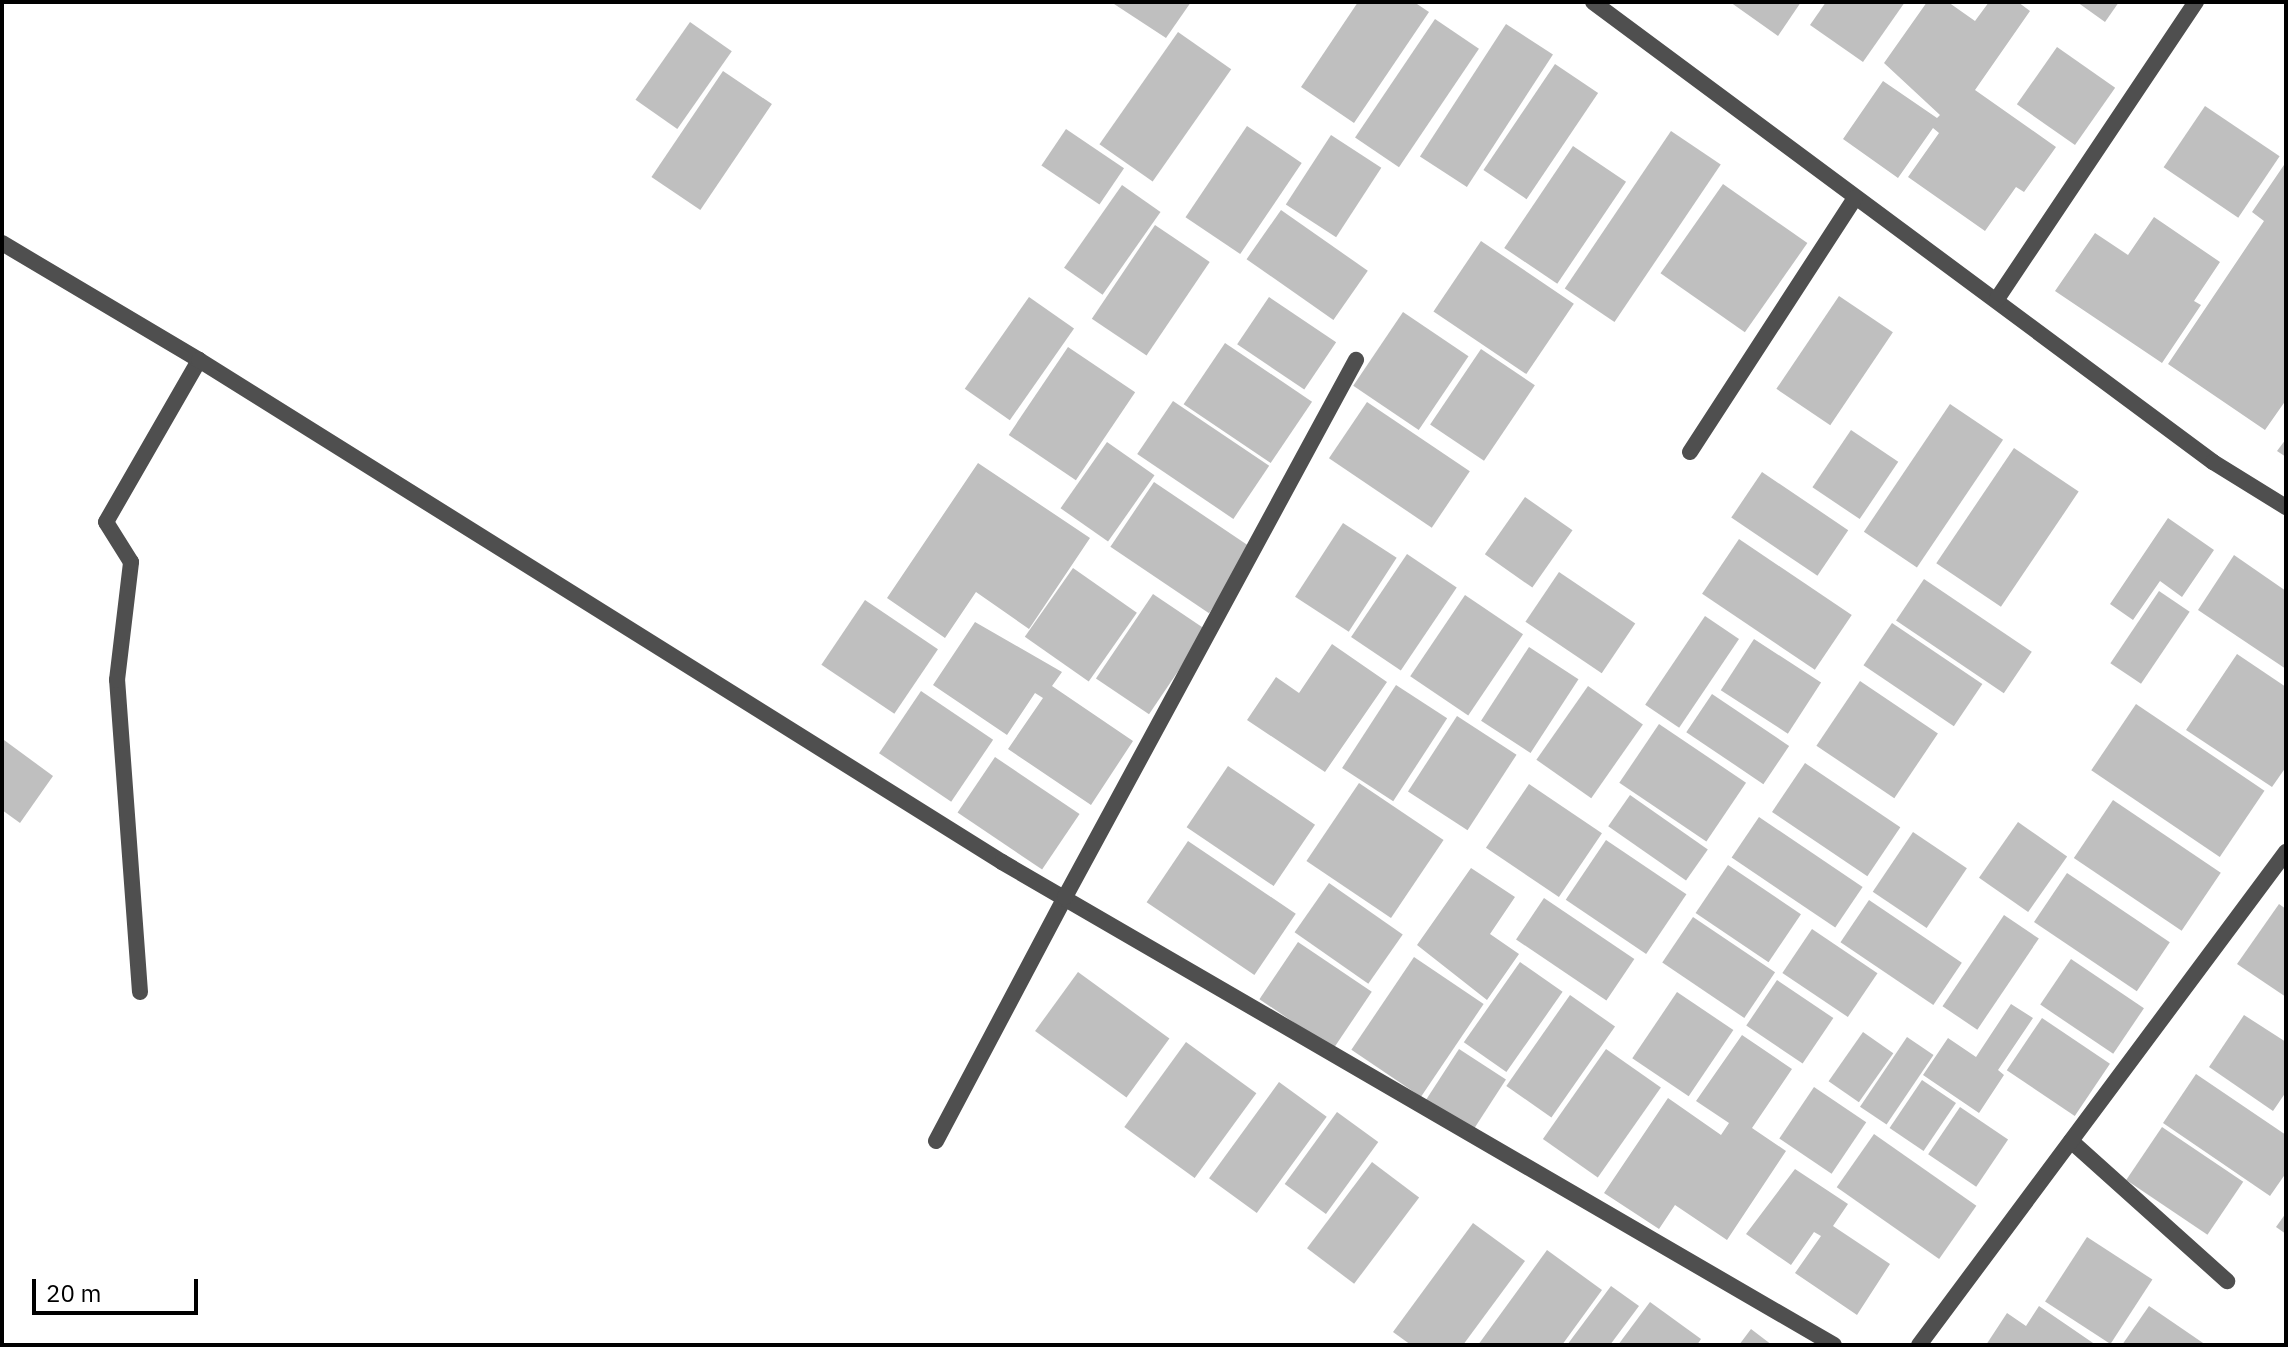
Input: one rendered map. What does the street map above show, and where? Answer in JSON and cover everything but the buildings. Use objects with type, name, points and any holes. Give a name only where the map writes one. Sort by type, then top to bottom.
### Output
[{"type":"street","points":[[1593,2],[2213,462],[2286,507]]},
{"type":"street","points":[[1997,299],[2196,2]]},
{"type":"street","points":[[1690,452],[1855,198]]},
{"type":"street","points":[[2,243],[199,360],[1065,897],[1834,1345]]},
{"type":"street","points":[[140,992],[117,680],[131,562],[106,522],[199,360]]},
{"type":"street","points":[[936,1141],[1356,360]]},
{"type":"street","points":[[1919,1345],[2286,852]]},
{"type":"street","points":[[2071,1141],[2227,1281]]}]
